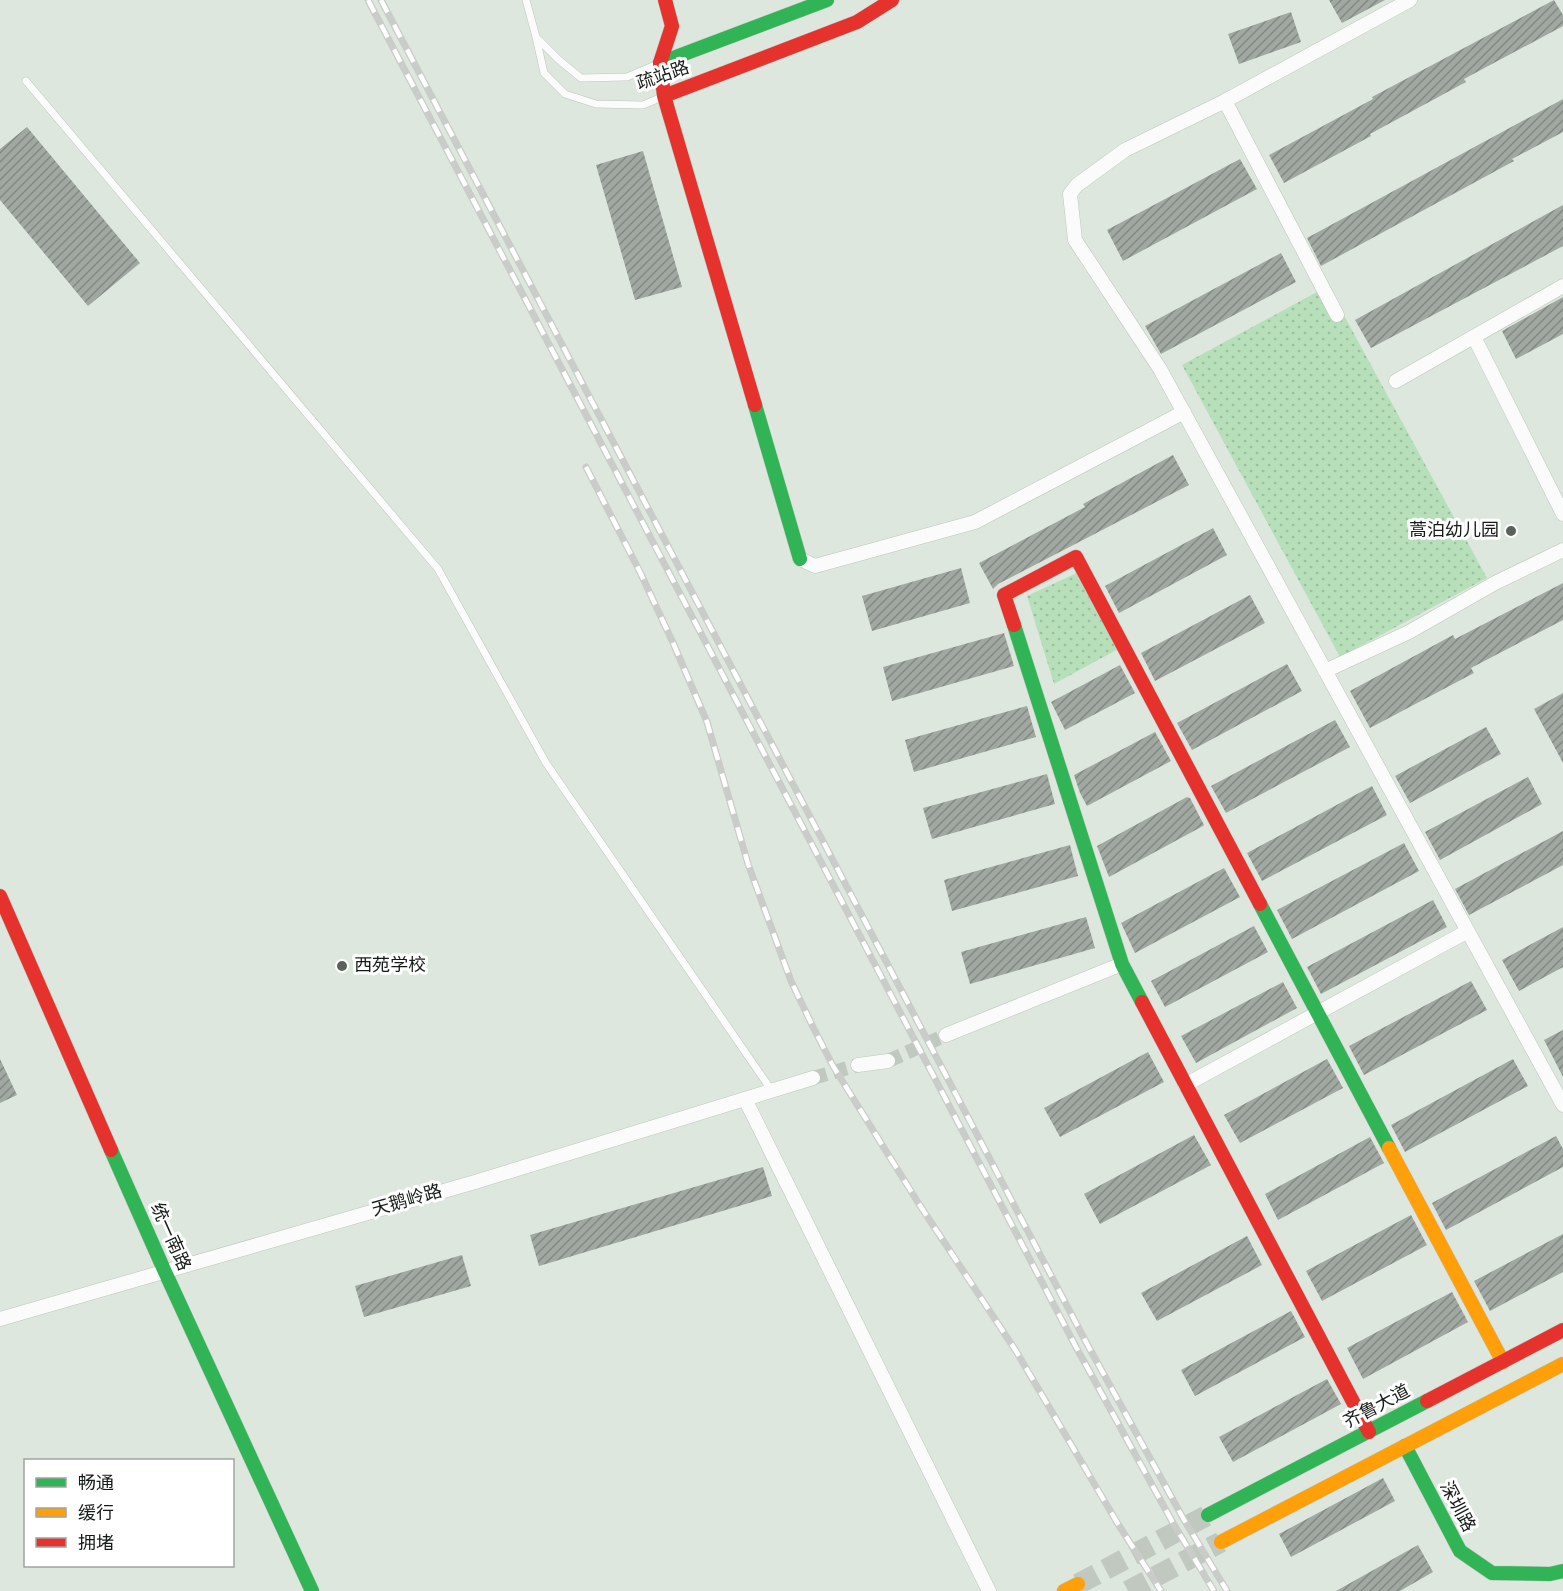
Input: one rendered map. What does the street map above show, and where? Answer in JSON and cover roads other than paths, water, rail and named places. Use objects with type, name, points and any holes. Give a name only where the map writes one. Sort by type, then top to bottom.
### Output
[{"type":"street","points":[[665,0],[672,26],[660,63],[664,96],[800,560],[815,566],[975,522],[1184,412]]},
{"type":"street","name":"疏站路","points":[[660,63],[827,0]]},
{"type":"street","name":"疏站路","points":[[664,96],[857,22],[892,0]]},
{"type":"street","points":[[1410,0],[1225,101],[1125,150],[1077,184],[1070,194],[1074,240],[1160,369],[1563,1105]]},
{"type":"street","points":[[1225,101],[1337,315]]},
{"type":"street","points":[[1396,381],[1563,286]]},
{"type":"street","points":[[1474,337],[1563,514]]},
{"type":"street","points":[[1325,670],[1408,632],[1495,583],[1563,550]]},
{"type":"street","points":[[1369,1432],[1122,964],[1004,596],[1076,557],[1503,1362]]},
{"type":"street","name":"统一南路","points":[[0,896],[165,1272],[312,1591]]},
{"type":"street","points":[[1185,1085],[1468,931]]},
{"type":"street","points":[[946,1035],[1122,964]]},
{"type":"street","points":[[858,1065],[888,1062]]},
{"type":"street","name":"天鹅岭路","points":[[0,1319],[475,1182],[813,1078]]},
{"type":"street","points":[[745,1099],[989,1591]]},
{"type":"street","name":"齐鲁大道","points":[[1208,1515],[1563,1330]]},
{"type":"street","points":[[1221,1542],[1563,1364]]},
{"type":"street","name":"深圳路","points":[[1405,1446],[1460,1551],[1492,1573],[1550,1575],[1563,1571]]},
{"type":"street","points":[[1064,1591],[1078,1584]]},
{"type":"lane","points":[[526,0],[536,37]]},
{"type":"lane","name":"疏站路","points":[[536,37],[581,78],[627,77],[660,63]]},
{"type":"lane","name":"疏站路","points":[[536,37],[544,73],[565,94],[597,104],[643,105],[664,96]]},
{"type":"lane","points":[[26,81],[438,569],[546,763],[772,1091]]},
{"type":"tunnel","points":[[888,1061],[946,1035]]},
{"type":"tunnel","points":[[813,1078],[858,1065]]},
{"type":"tunnel","points":[[1078,1584],[1208,1515]]},
{"type":"tunnel","points":[[1128,1591],[1221,1542]]},
{"type":"railway","points":[[368,0],[1076,1347],[1173,1523],[1214,1591]]},
{"type":"railway","points":[[381,0],[1086,1342],[1183,1518],[1227,1591]]},
{"type":"railway","points":[[586,467],[640,572],[707,722],[748,864],[791,981],[813,1027],[833,1066],[919,1204],[1016,1351],[1118,1524],[1161,1591]]},
{"type":"place","name":"蒿泊幼儿园","points":[[1511,531]]},
{"type":"place","name":"西苑学校","points":[[342,966]]}]
